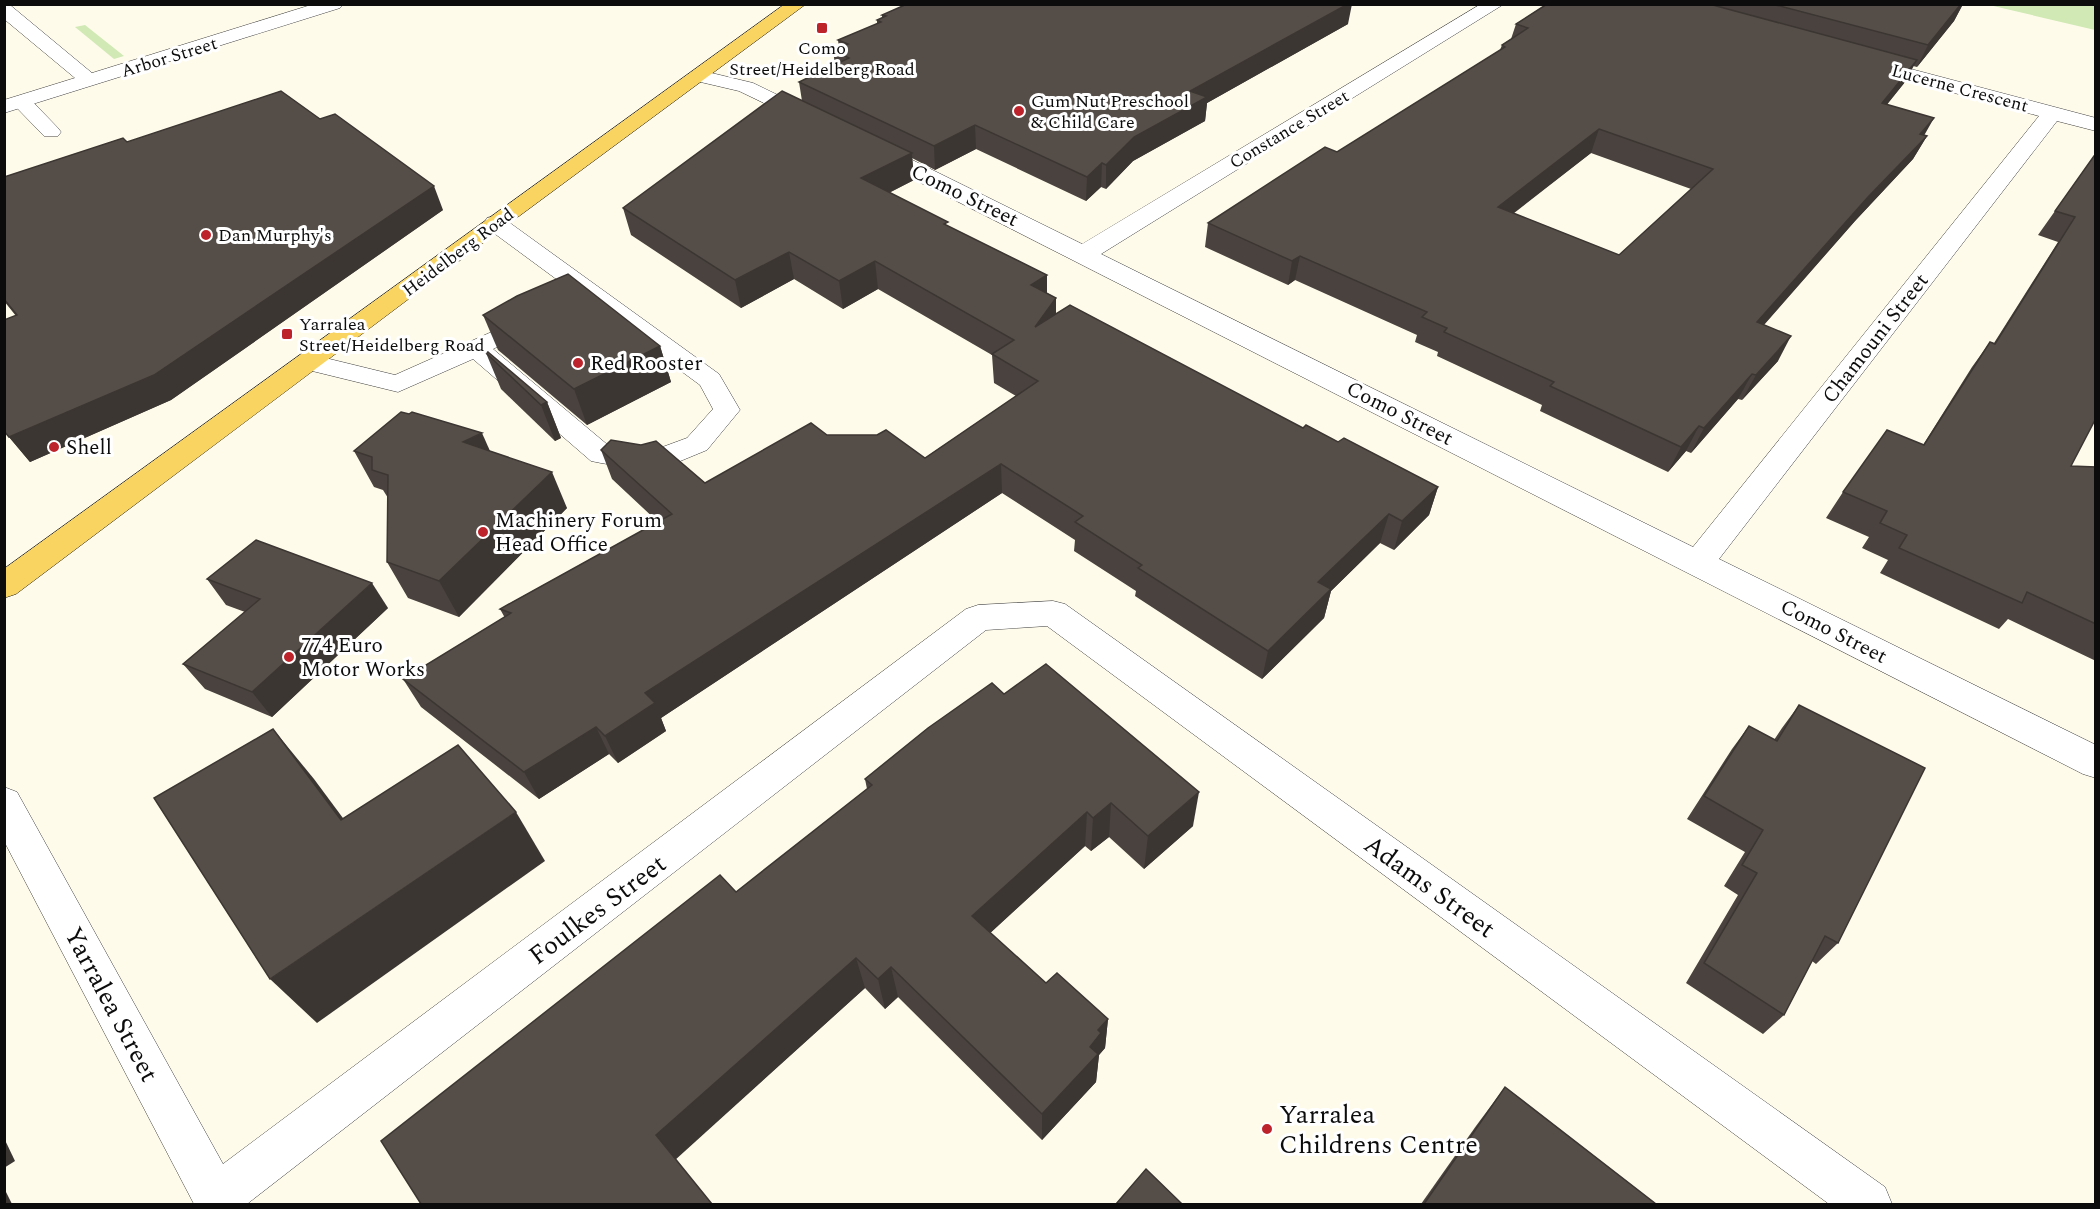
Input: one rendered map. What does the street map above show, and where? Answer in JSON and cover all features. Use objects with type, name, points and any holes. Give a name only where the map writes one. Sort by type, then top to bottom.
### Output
[{"type":"main road","name":"Heidelberg Road","points":[[4,586],[495,223],[797,4]]},
{"type":"street","name":"Arbor Street","points":[[13,105],[334,4]]},
{"type":"street","name":"Constance Street","points":[[1083,254],[1495,4]]},
{"type":"street","points":[[4,9],[90,81]]},
{"type":"street","name":"Lucerne Crescent","points":[[1846,57],[2096,125]]},
{"type":"street","name":"Como Street","points":[[699,76],[746,87],[842,134],[2096,763]]},
{"type":"street","name":"Chamouni Street","points":[[1699,562],[2052,113]]},
{"type":"street","name":"Adams Street","points":[[978,618],[1053,613],[1868,1204]]},
{"type":"street","name":"Foulkes Street","points":[[217,1202],[978,618]]},
{"type":"street","name":"Yarralea Street","points":[[4,803],[217,1202]]},
{"type":"lane","points":[[13,105],[51,132]]},
{"type":"lane","points":[[477,349],[601,454],[651,462],[698,444],[727,410],[710,380],[575,293],[495,223]]},
{"type":"lane","points":[[309,362],[398,384],[477,349],[516,326]]},
{"type":"green space","points":[[1989,5],[2095,5],[2095,30]]},
{"type":"green space","points":[[85,25],[124,56],[114,59],[75,27]]},
{"type":"building","points":[[907,4],[1348,4],[1190,91],[1207,97],[1134,137],[1106,165],[1102,163],[1087,177],[975,125],[934,146],[799,82],[849,58],[833,50],[848,44],[838,40],[881,22],[877,20],[886,16],[882,15]]},
{"type":"building","points":[[1547,4],[1709,4],[1917,60],[1882,103],[1934,118],[1920,134],[1927,136],[1868,197],[1757,322],[1791,336],[1756,375],[1752,374],[1704,428],[1699,426],[1681,447],[1550,386],[1554,382],[1444,332],[1447,328],[1422,317],[1427,312],[1300,256],[1292,261],[1208,223],[1325,147],[1337,152],[1505,47],[1502,45],[1528,28],[1516,24]],"holes":[[[1599,129],[1713,169],[1619,255],[1498,207]]]},
{"type":"building","points":[[1772,4],[1961,4],[1928,45]]},
{"type":"building","name":"Dan Murphy's","points":[[281,91],[320,119],[335,114],[434,186],[154,375],[9,437],[4,431],[4,320],[17,315],[4,299],[4,177],[123,138],[127,142]]},
{"type":"building","points":[[782,91],[912,153],[861,178],[948,222],[944,224],[1047,275],[1031,285],[1056,298],[1035,327],[1070,305],[1303,428],[1306,425],[1338,442],[1344,438],[1438,487],[1402,521],[1389,514],[1318,582],[1331,589],[1268,651],[1138,568],[1142,565],[1075,522],[1083,516],[1001,464],[645,693],[655,703],[605,736],[596,727],[524,772],[403,679],[511,613],[500,609],[672,514],[601,450],[611,440],[641,445],[656,441],[705,483],[811,423],[827,435],[877,435],[886,430],[925,458],[1038,381],[992,354],[1014,340],[875,261],[839,281],[789,252],[735,280],[623,208]]},
{"type":"building","points":[[2094,156],[2096,157],[2096,418],[2071,466],[2096,467],[2096,624],[2027,592],[2022,603],[1899,548],[1907,535],[1880,523],[1887,511],[1843,492],[1887,430],[1924,445],[1990,342],[1995,344],[2075,217],[2055,211]]},
{"type":"building","points":[[568,274],[660,346],[574,389],[483,315],[517,296]]},
{"type":"building","points":[[488,352],[547,402],[541,405],[486,353]]},
{"type":"building","points":[[401,412],[409,414],[412,412],[482,433],[463,442],[552,472],[439,581],[387,562],[388,475],[372,470],[372,457],[354,451]]},
{"type":"building","points":[[256,540],[372,583],[252,692],[183,664],[260,599],[207,579]]},
{"type":"building","points":[[1046,664],[1199,792],[1148,836],[1111,803],[1093,818],[1087,812],[972,916],[1046,983],[1057,973],[1108,1019],[1098,1030],[1101,1033],[1090,1047],[1098,1054],[1042,1114],[891,967],[878,979],[856,958],[656,1135],[712,1204],[421,1204],[381,1141],[720,875],[736,892],[872,785],[865,779],[928,728],[992,683],[1004,694]]},
{"type":"building","points":[[1799,705],[1925,768],[1838,943],[1825,936],[1784,1015],[1704,963],[1757,873],[1742,865],[1763,830],[1704,796],[1749,726],[1777,741]]},
{"type":"building","points":[[273,729],[341,820],[458,745],[516,812],[270,979],[154,798]]},
{"type":"building","points":[[1505,1087],[1656,1204],[1424,1204]]},
{"type":"building","points":[[1146,1169],[1182,1204],[1116,1204]]},
{"type":"place","name":"Como Street/Heidelberg Road","points":[[822,28]]},
{"type":"place","name":"Gum Nut Preschool & Child Care","points":[[1019,111]]},
{"type":"place","name":"Dan Murphy's","points":[[206,235]]},
{"type":"place","name":"Yarralea Street/Heidelberg Road","points":[[287,334]]},
{"type":"place","name":"Red Rooster","points":[[578,363]]},
{"type":"place","name":"Shell","points":[[54,447]]},
{"type":"place","name":"Machinery Forum Head Office","points":[[483,532]]},
{"type":"place","name":"774 Euro Motor Works","points":[[289,657]]},
{"type":"place","name":"Yarralea Childrens Centre","points":[[1267,1129]]}]
